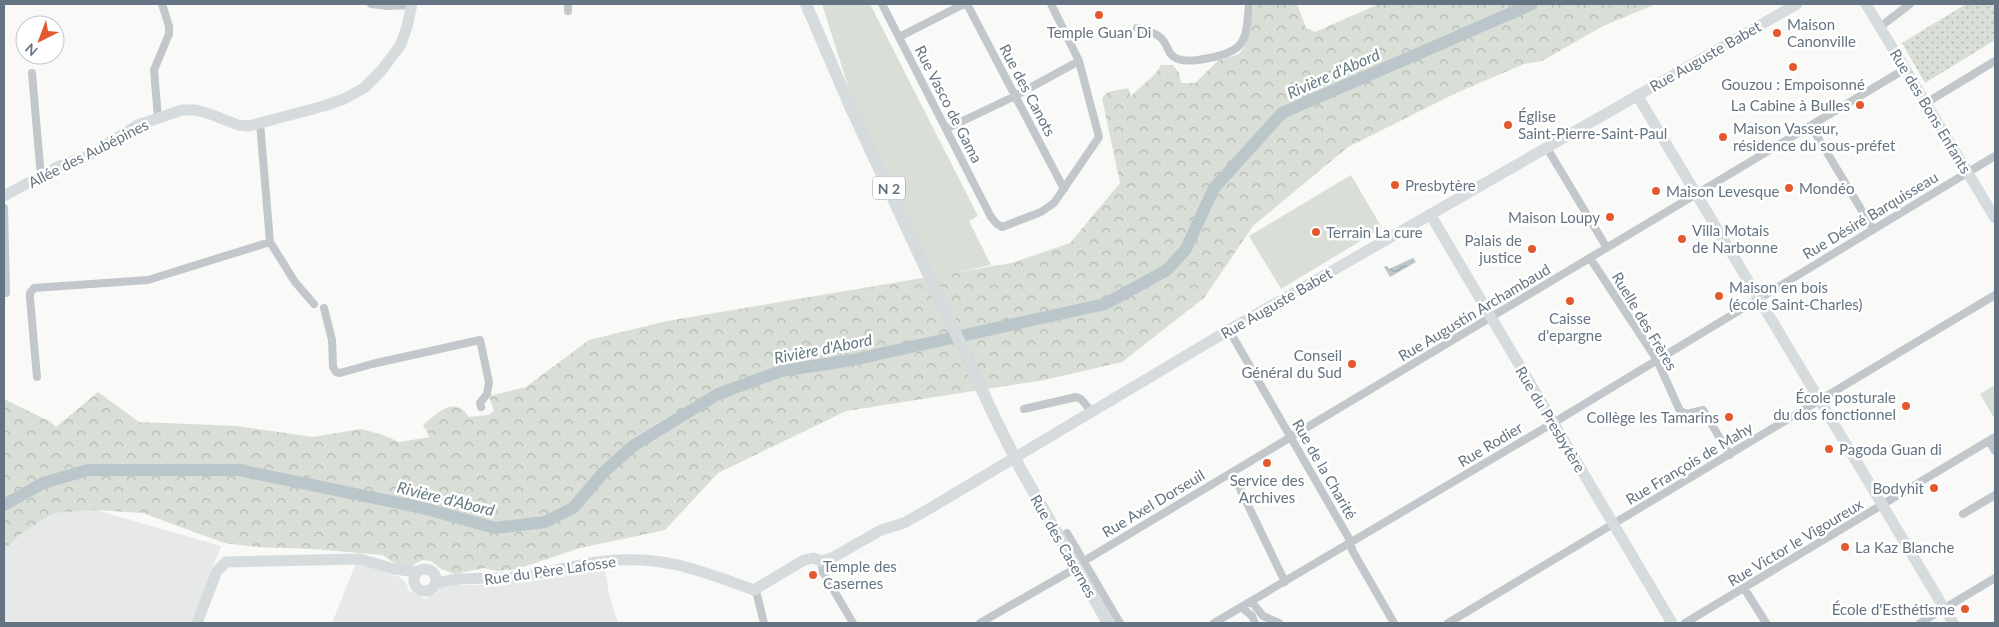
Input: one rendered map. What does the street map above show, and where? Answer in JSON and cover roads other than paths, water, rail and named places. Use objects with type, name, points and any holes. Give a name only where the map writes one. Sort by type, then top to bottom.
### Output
[{"type":"main road","points":[[797,4],[849,104]]},
{"type":"main road","name":"N 2","points":[[806,4],[849,104]]},
{"type":"main road","points":[[816,4],[849,104]]},
{"type":"main road","name":"Rue des Casernes","points":[[849,104],[995,418],[1020,468],[1108,623]]},
{"type":"street","points":[[158,118],[154,70],[169,34],[169,26],[162,4]]},
{"type":"street","points":[[371,4],[387,6],[412,5]]},
{"type":"street","name":"Rue Vasco de Gama","points":[[882,4],[991,217],[997,224],[1002,227],[1009,225],[1048,209],[1064,189]]},
{"type":"street","points":[[899,37],[966,4]]},
{"type":"street","name":"Rue des Canots","points":[[966,4],[1064,189]]},
{"type":"street","points":[[1051,4],[1080,61],[1099,137],[1064,189]]},
{"type":"street","points":[[1137,28],[1158,35],[1164,40],[1170,54],[1179,60],[1222,56],[1234,52],[1241,44],[1246,32],[1249,4]]},
{"type":"street","name":"Rue Auguste Babet","points":[[754,590],[804,560],[813,558],[821,561],[832,558],[882,530],[904,523],[1229,330],[1797,4]]},
{"type":"street","name":"Rue des Bons Enfants","points":[[1866,4],[1995,218]]},
{"type":"street","points":[[1880,27],[1910,4]]},
{"type":"street","name":"Allée des Aubépines","points":[[4,196],[57,167],[86,157],[138,125],[182,110],[196,110],[238,125],[249,126],[344,99],[364,88],[400,46],[407,28],[412,5]]},
{"type":"street","points":[[946,129],[1015,96],[1080,61]]},
{"type":"street","points":[[1926,103],[1995,61]]},
{"type":"street","name":"Rue Augustin Archambaud","points":[[1232,472],[1905,69]]},
{"type":"street","points":[[32,73],[41,176]]},
{"type":"street","points":[[1637,96],[1953,623]]},
{"type":"street","points":[[260,123],[270,242],[295,282],[314,304]]},
{"type":"street","points":[[1811,126],[1873,229]]},
{"type":"street","points":[[1547,148],[1606,248]]},
{"type":"street","name":"Rue Désiré Barquisseau","points":[[1758,298],[1995,156]]},
{"type":"street","points":[[4,208],[6,293]]},
{"type":"street","name":"Rue du Presbytère","points":[[1430,214],[1672,623]]},
{"type":"street","points":[[37,377],[30,298],[30,293],[34,288],[148,280],[270,242]]},
{"type":"street","name":"Ruelle des Frères","points":[[1590,258],[1656,360],[1680,411],[1687,414],[1703,410],[1730,455]]},
{"type":"street","name":"Rue François de Mahy","points":[[1448,623],[1995,295]]},
{"type":"street","name":"Rue Rodier","points":[[1285,582],[1758,298]]},
{"type":"street","points":[[324,308],[332,340],[333,367],[336,372],[340,373],[480,340],[489,382],[488,394],[480,403],[481,407]]},
{"type":"street","name":"Rue de la Charité","points":[[1229,330],[1351,542],[1352,550],[1394,623]]},
{"type":"street","points":[[1024,408],[1076,397],[1081,399],[1092,412]]},
{"type":"street","points":[[1992,439],[1995,451]]},
{"type":"street","name":"Rue Victor le Vigoureux","points":[[1685,623],[1992,439]]},
{"type":"street","points":[[1214,623],[1285,582],[1232,472]]},
{"type":"street","name":"Rue Axel Dorseuil","points":[[1089,558],[1232,472]]},
{"type":"street","points":[[1963,514],[1995,495]]},
{"type":"street","points":[[1067,534],[1120,623]]},
{"type":"street","points":[[197,623],[220,566],[230,561],[360,559],[415,577]]},
{"type":"street","name":"Rue du Père Lafosse","points":[[435,579],[514,578],[604,561],[641,560],[664,561],[686,566],[754,590]]},
{"type":"street","points":[[821,561],[823,572],[853,623]]},
{"type":"street","points":[[980,623],[1076,568]]},
{"type":"street","points":[[426,569],[435,579],[431,590],[423,591],[416,587],[415,577],[426,569]]},
{"type":"street","points":[[1920,623],[1995,578]]},
{"type":"street","points":[[1744,588],[1766,623]]},
{"type":"street","points":[[754,590],[757,594],[764,623]]},
{"type":"street","points":[[1251,601],[1263,616],[1280,623]]},
{"type":"street","points":[[1242,607],[1252,616],[1255,623]]},
{"type":"street","points":[[1260,623],[1270,620]]},
{"type":"water","points":[[1413,258],[1416,262],[1390,277],[1384,267],[1387,266],[1389,269]]},
{"type":"waterway","name":"Rivière d'Abord","points":[[4,505],[43,483],[88,470],[239,470],[423,508],[495,528],[545,522],[573,508],[604,472],[633,446],[718,394],[781,371],[852,360],[1105,304],[1167,270],[1186,249],[1214,188],[1282,113],[1532,4]]},
{"type":"place","name":"Temple Guan Di","points":[[1099,15]]},
{"type":"place","name":"Maison Canonville","points":[[1777,33]]},
{"type":"place","name":"Gouzou : Empoisonné","points":[[1793,67]]},
{"type":"place","name":"La Cabine à Bulles","points":[[1860,105]]},
{"type":"place","name":"Église Saint-Pierre-Saint-Paul","points":[[1508,125]]},
{"type":"place","name":"Maison Vasseur, résidence du sous-préfet","points":[[1723,137]]},
{"type":"place","name":"Presbytère","points":[[1395,185]]},
{"type":"place","name":"Mondéo","points":[[1789,188]]},
{"type":"place","name":"Maison Levesque","points":[[1656,191]]},
{"type":"place","name":"Maison Loupy","points":[[1610,217]]},
{"type":"place","name":"Terrain La cure","points":[[1316,232]]},
{"type":"place","name":"Villa Motais de Narbonne","points":[[1682,239]]},
{"type":"place","name":"Palais de justice","points":[[1532,249]]},
{"type":"place","name":"Maison en bois (école Saint-Charles)","points":[[1719,296]]},
{"type":"place","name":"Caisse d'epargne","points":[[1570,301]]},
{"type":"place","name":"Conseil Général du Sud","points":[[1352,364]]},
{"type":"place","name":"École posturale du dos fonctionnel","points":[[1906,406]]},
{"type":"place","name":"Collège les Tamarins","points":[[1729,417]]},
{"type":"place","name":"Pagoda Guan di","points":[[1829,449]]},
{"type":"place","name":"Service des Archives","points":[[1267,463]]},
{"type":"place","name":"Bodyhit","points":[[1934,488]]},
{"type":"place","name":"La Kaz Blanche","points":[[1845,547]]},
{"type":"place","name":"Temple des Casernes","points":[[813,575]]},
{"type":"place","name":"École d'Esthétisme","points":[[1965,609]]}]
